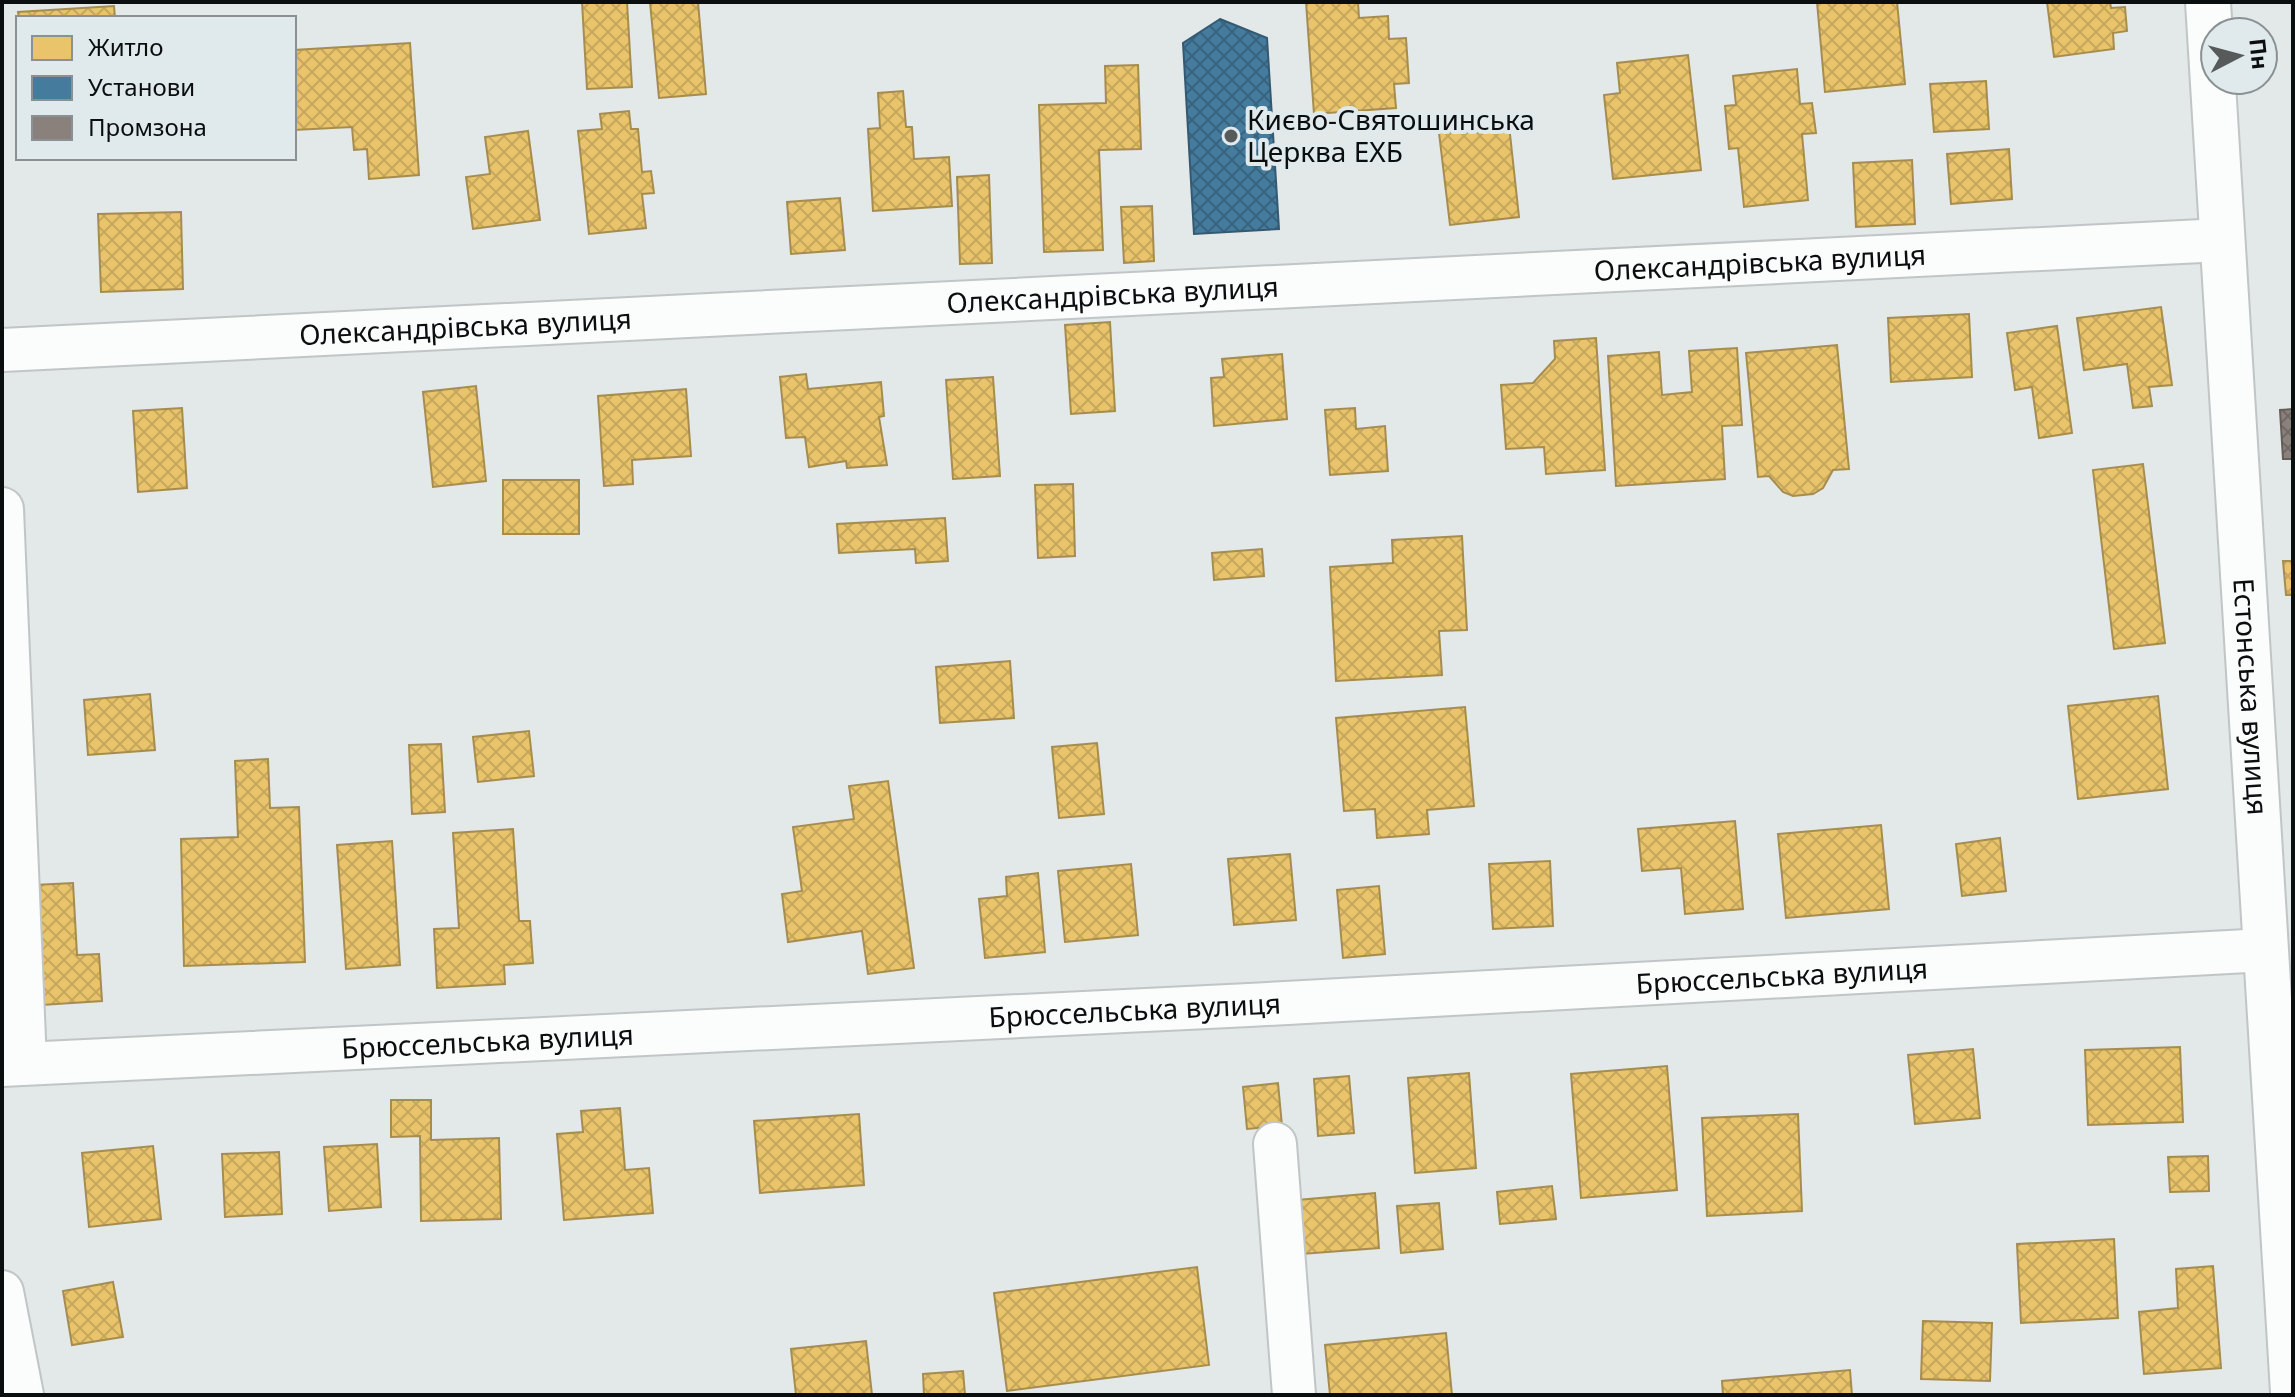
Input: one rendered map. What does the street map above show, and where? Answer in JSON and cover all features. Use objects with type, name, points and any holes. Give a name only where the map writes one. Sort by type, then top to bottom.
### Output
[{"type":"street","name":"Естонська вулиця","points":[[2208,2],[2293,1392]]},
{"type":"street","name":"Олександрівська вулиця","points":[[2,350],[2222,240]]},
{"type":"street","points":[[2,509],[14,1064]]},
{"type":"street","name":"Брюссельська вулиця","points":[[14,1064],[1185,1008],[2266,950]]},
{"type":"street","points":[[1275,1144],[1294,1395]]},
{"type":"street","points":[[2,1292],[22,1395]]},
{"type":"building: Житло","points":[[582,2],[627,2],[632,87],[587,89]]},
{"type":"building: Житло","points":[[650,2],[698,2],[706,94],[659,98]]},
{"type":"building: Житло","points":[[1306,2],[1358,2],[1359,18],[1388,16],[1389,39],[1406,38],[1409,83],[1394,84],[1396,108],[1314,114]]},
{"type":"building: Житло","points":[[1817,2],[1897,2],[1905,84],[1825,92]]},
{"type":"building: Житло","points":[[2047,2],[2110,2],[2111,8],[2125,7],[2127,31],[2113,33],[2114,49],[2054,57]]},
{"type":"building: Житло","points":[[114,6],[115,16],[19,16],[18,12]]},
{"type":"building: Житло","points":[[410,43],[419,175],[369,179],[367,149],[354,150],[352,127],[296,130],[296,50]]},
{"type":"building: Житло","points":[[1688,55],[1701,170],[1613,179],[1604,95],[1620,93],[1617,63]]},
{"type":"building: Житло","points":[[1138,65],[1141,149],[1099,150],[1103,250],[1044,252],[1039,105],[1106,103],[1105,66]]},
{"type":"building: Житло","points":[[1797,69],[1800,104],[1812,103],[1816,133],[1802,134],[1808,200],[1744,207],[1738,148],[1729,149],[1725,106],[1736,105],[1733,76]]},
{"type":"building: Житло","points":[[1986,81],[1989,129],[1934,132],[1930,84]]},
{"type":"building: Житло","points":[[903,91],[906,127],[912,127],[914,159],[949,157],[952,206],[873,211],[868,129],[880,128],[878,93]]},
{"type":"building: Житло","points":[[629,111],[631,129],[638,129],[642,172],[651,171],[654,193],[642,194],[646,228],[589,234],[578,131],[602,129],[600,114]]},
{"type":"building: Житло","points":[[1509,125],[1519,217],[1450,225],[1439,133]]},
{"type":"building: Житло","points":[[528,131],[540,220],[473,229],[466,177],[490,174],[485,137]]},
{"type":"building: Житло","points":[[2009,149],[2012,199],[1951,204],[1947,154]]},
{"type":"building: Житло","points":[[1912,160],[1915,224],[1856,227],[1853,163]]},
{"type":"building: Житло","points":[[989,175],[992,263],[960,264],[957,177]]},
{"type":"building: Житло","points":[[840,198],[845,250],[791,254],[787,202]]},
{"type":"building: Житло","points":[[1152,206],[1154,261],[1124,263],[1121,207]]},
{"type":"building: Житло","points":[[181,212],[183,289],[101,292],[98,214]]},
{"type":"building: Житло","points":[[2161,307],[2172,385],[2149,387],[2152,406],[2133,408],[2127,364],[2084,370],[2077,318]]},
{"type":"building: Житло","points":[[1969,314],[1972,377],[1891,382],[1888,318]]},
{"type":"building: Житло","points":[[1110,322],[1115,411],[1071,414],[1065,325]]},
{"type":"building: Житло","points":[[2057,326],[2072,433],[2039,438],[2032,387],[2015,390],[2007,333]]},
{"type":"building: Житло","points":[[1596,338],[1605,470],[1546,474],[1544,447],[1506,449],[1501,385],[1533,383],[1555,359],[1554,341]]},
{"type":"building: Житло","points":[[1837,345],[1849,469],[1833,470],[1823,488],[1813,494],[1793,496],[1783,492],[1769,476],[1758,477],[1746,353]]},
{"type":"building: Житло","points":[[1737,348],[1742,425],[1722,426],[1725,479],[1616,486],[1608,356],[1659,352],[1662,395],[1692,392],[1689,351]]},
{"type":"building: Житло","points":[[1282,354],[1287,419],[1214,426],[1211,378],[1224,377],[1222,359]]},
{"type":"building: Житло","points":[[806,374],[808,389],[881,382],[884,416],[879,417],[887,465],[847,468],[846,461],[809,467],[805,437],[786,438],[780,377]]},
{"type":"building: Житло","points":[[993,377],[1000,476],[953,479],[946,380]]},
{"type":"building: Житло","points":[[476,386],[486,481],[433,487],[423,392]]},
{"type":"building: Житло","points":[[686,389],[691,456],[632,460],[633,484],[604,486],[598,396]]},
{"type":"building: Житло","points":[[182,408],[187,488],[138,492],[133,411]]},
{"type":"building: Житло","points":[[1355,408],[1356,429],[1385,426],[1388,471],[1330,475],[1325,410]]},
{"type":"building: Житло","points":[[2143,464],[2165,643],[2114,649],[2093,470]]},
{"type":"building: Житло","points":[[503,480],[579,480],[579,534],[503,534]]},
{"type":"building: Житло","points":[[1073,484],[1075,556],[1038,558],[1035,485]]},
{"type":"building: Житло","points":[[945,518],[948,561],[916,563],[915,549],[839,553],[837,524]]},
{"type":"building: Житло","points":[[1462,536],[1467,630],[1439,631],[1442,675],[1336,681],[1330,567],[1393,563],[1392,540]]},
{"type":"building: Житло","points":[[1262,549],[1264,576],[1214,580],[1212,553]]},
{"type":"building: Житло","points":[[2283,561],[2293,561],[2293,595],[2286,595]]},
{"type":"building: Житло","points":[[1010,661],[1014,718],[940,723],[936,667]]},
{"type":"building: Житло","points":[[150,694],[155,750],[88,755],[84,700]]},
{"type":"building: Житло","points":[[2158,696],[2168,789],[2078,799],[2068,706]]},
{"type":"building: Житло","points":[[1465,707],[1474,806],[1427,810],[1429,834],[1377,838],[1375,809],[1344,811],[1336,718]]},
{"type":"building: Житло","points":[[529,731],[534,776],[478,782],[473,737]]},
{"type":"building: Житло","points":[[1097,743],[1104,814],[1059,818],[1052,747]]},
{"type":"building: Житло","points":[[441,744],[445,812],[412,814],[409,745]]},
{"type":"building: Житло","points":[[268,759],[270,808],[299,807],[305,962],[184,966],[181,839],[238,837],[235,761]]},
{"type":"building: Житло","points":[[888,781],[914,968],[868,974],[862,931],[788,942],[782,894],[802,891],[793,827],[854,819],[849,786]]},
{"type":"building: Житло","points":[[1735,821],[1743,909],[1685,914],[1681,868],[1642,871],[1638,829]]},
{"type":"building: Житло","points":[[1881,825],[1889,909],[1786,918],[1778,834]]},
{"type":"building: Житло","points":[[513,829],[519,921],[530,921],[533,963],[504,965],[505,984],[437,988],[434,929],[459,928],[453,833]]},
{"type":"building: Житло","points":[[2000,838],[2006,891],[1962,896],[1956,844]]},
{"type":"building: Житло","points":[[392,841],[400,965],[346,969],[337,845]]},
{"type":"building: Житло","points":[[1290,854],[1296,920],[1234,925],[1228,859]]},
{"type":"building: Житло","points":[[1550,861],[1553,926],[1493,929],[1489,864]]},
{"type":"building: Житло","points":[[1131,864],[1138,935],[1065,942],[1058,871]]},
{"type":"building: Житло","points":[[1038,873],[1045,952],[985,958],[979,899],[1007,896],[1006,877]]},
{"type":"building: Житло","points":[[73,883],[77,955],[99,954],[102,1001],[42,1005],[34,885]]},
{"type":"building: Житло","points":[[1379,886],[1385,954],[1343,958],[1337,890]]},
{"type":"building: Житло","points":[[2180,1047],[2183,1122],[2088,1125],[2085,1050]]},
{"type":"building: Житло","points":[[1973,1049],[1980,1118],[1915,1124],[1908,1055]]},
{"type":"building: Житло","points":[[1667,1066],[1677,1190],[1581,1198],[1571,1074]]},
{"type":"building: Житло","points":[[1469,1073],[1476,1168],[1415,1173],[1408,1078]]},
{"type":"building: Житло","points":[[1349,1076],[1354,1133],[1318,1136],[1314,1079]]},
{"type":"building: Житло","points":[[1278,1083],[1282,1126],[1247,1129],[1243,1087]]},
{"type":"building: Житло","points":[[391,1100],[431,1100],[431,1140],[499,1138],[501,1219],[421,1221],[420,1136],[391,1137]]},
{"type":"building: Житло","points":[[620,1108],[625,1170],[649,1168],[653,1213],[564,1220],[557,1134],[583,1132],[581,1111]]},
{"type":"building: Житло","points":[[859,1114],[864,1185],[760,1193],[754,1121]]},
{"type":"building: Житло","points":[[1798,1114],[1802,1211],[1707,1216],[1702,1118]]},
{"type":"building: Житло","points":[[377,1144],[381,1207],[329,1211],[324,1147]]},
{"type":"building: Житло","points":[[153,1146],[161,1219],[89,1227],[82,1153]]},
{"type":"building: Житло","points":[[279,1152],[282,1214],[225,1217],[222,1154]]},
{"type":"building: Житло","points":[[2208,1156],[2209,1191],[2170,1192],[2168,1157]]},
{"type":"building: Житло","points":[[1552,1186],[1556,1219],[1500,1224],[1497,1192]]},
{"type":"building: Житло","points":[[1375,1193],[1379,1248],[1302,1254],[1298,1200]]},
{"type":"building: Житло","points":[[1439,1203],[1443,1249],[1401,1253],[1397,1206]]},
{"type":"building: Житло","points":[[2114,1239],[2118,1318],[2021,1323],[2017,1244]]},
{"type":"building: Житло","points":[[2213,1266],[2221,1368],[2144,1374],[2139,1312],[2178,1308],[2176,1269]]},
{"type":"building: Житло","points":[[1197,1267],[1209,1365],[1007,1391],[994,1293]]},
{"type":"building: Житло","points":[[113,1282],[123,1337],[72,1345],[63,1291]]},
{"type":"building: Житло","points":[[1923,1321],[1992,1323],[1990,1381],[1921,1379]]},
{"type":"building: Житло","points":[[1446,1333],[1452,1395],[1330,1395],[1325,1345]]},
{"type":"building: Житло","points":[[866,1341],[872,1395],[796,1395],[791,1349]]},
{"type":"building: Житло","points":[[1850,1370],[1852,1395],[1723,1395],[1722,1381]]},
{"type":"building: Житло","points":[[963,1371],[965,1395],[924,1395],[923,1374]]},
{"type":"building: Установи","name":"Києво-Святошинська Церква ЕХБ","points":[[1220,19],[1267,38],[1279,229],[1194,234],[1183,43]]},
{"type":"building: Промзона","points":[[2293,409],[2293,459],[2283,459],[2280,410]]},
{"type":"place","name":"Києво-Святошинська Церква ЕХБ","points":[[1231,136]]}]
